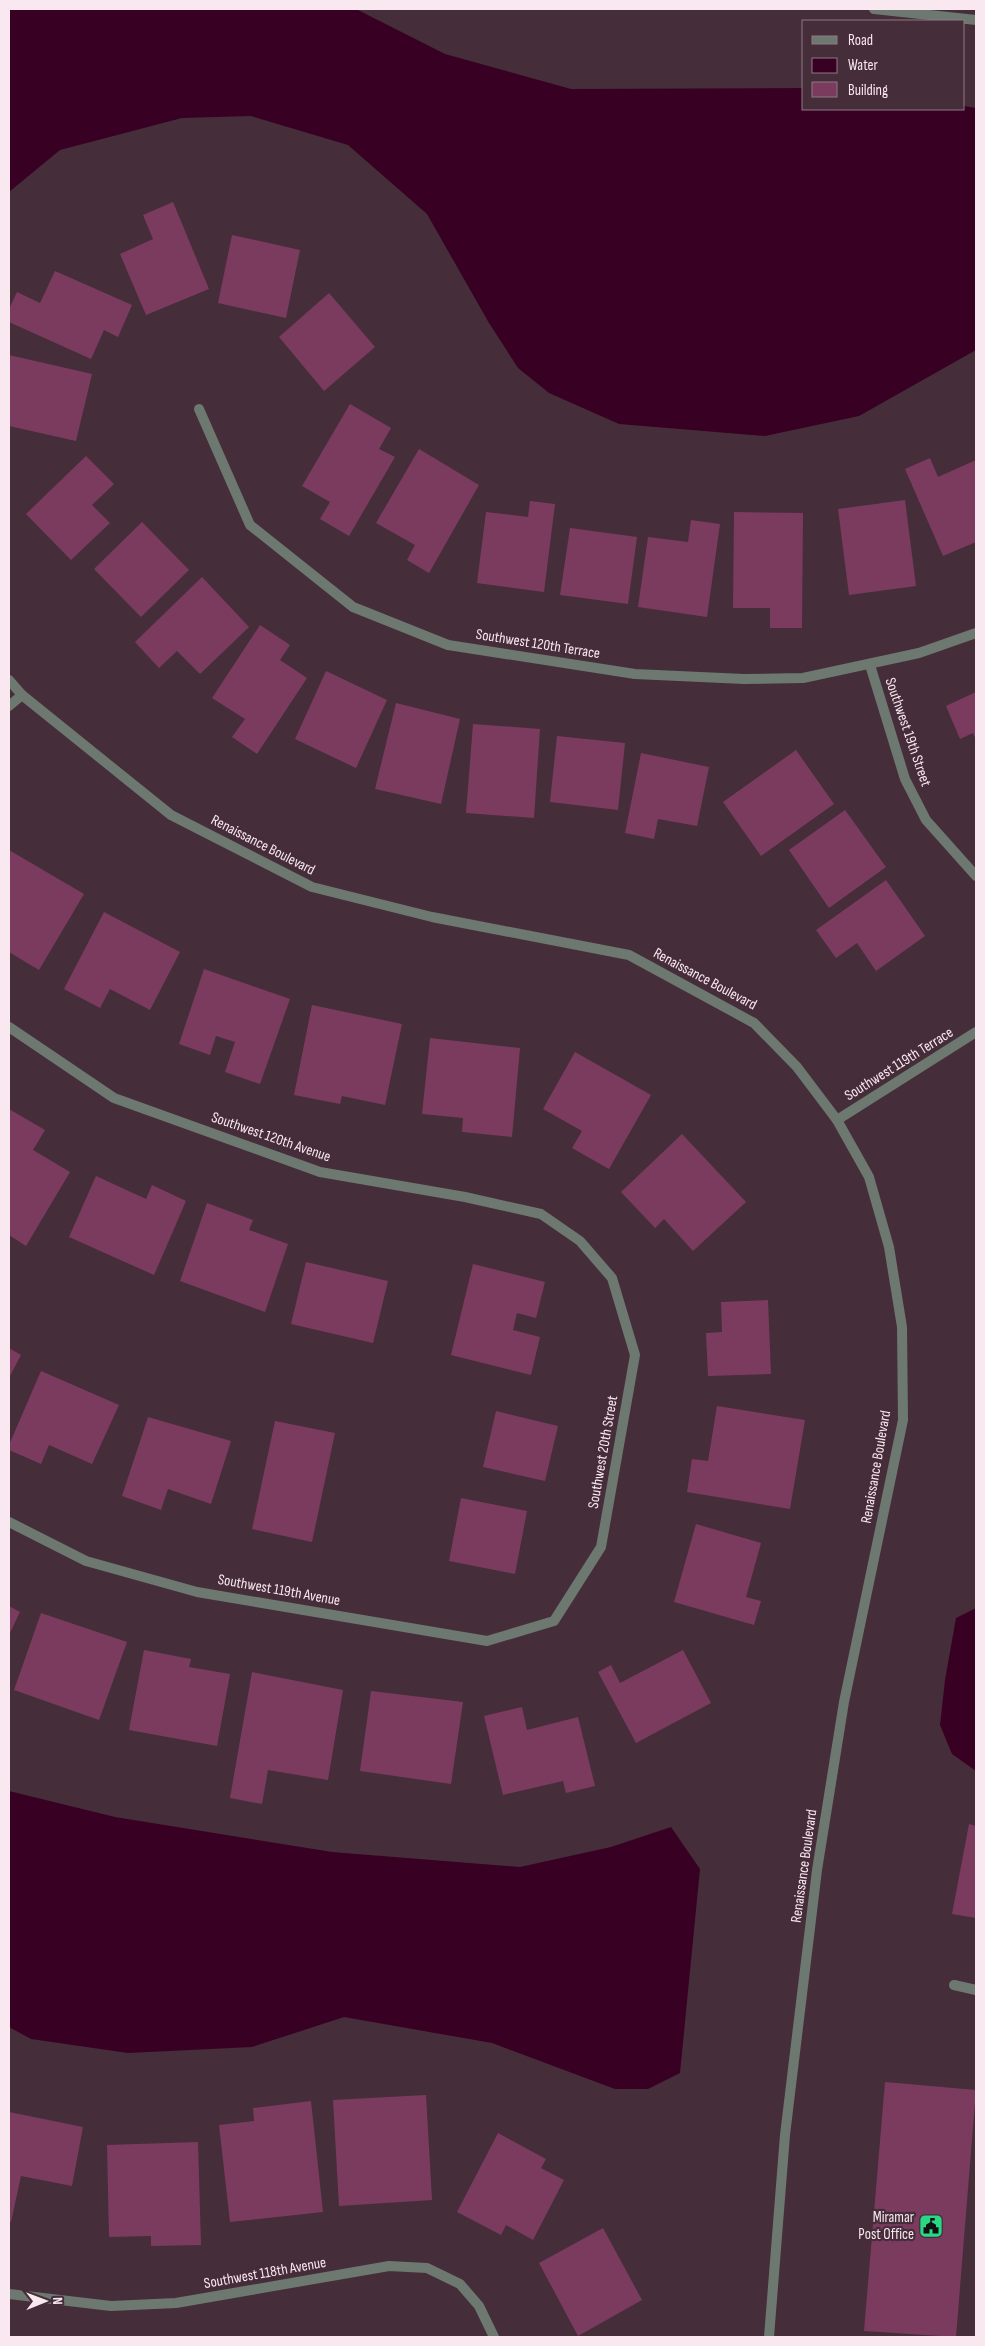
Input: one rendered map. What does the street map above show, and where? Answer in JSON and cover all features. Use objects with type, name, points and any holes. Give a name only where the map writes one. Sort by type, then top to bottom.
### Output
[{"type":"street","points":[[874,9],[976,20]]},
{"type":"street","name":"Southwest 120th Terrace","points":[[199,409],[250,525],[353,606],[448,645],[635,674],[744,679],[803,678],[919,654],[976,633]]},
{"type":"street","name":"Southwest 19th Street","points":[[870,665],[905,780],[926,820],[976,876]]},
{"type":"street","name":"Renaissance Boulevard","points":[[9,680],[22,695],[171,815],[312,887],[432,917],[629,955],[754,1023],[797,1067],[837,1120],[869,1176],[889,1247],[902,1327],[903,1420],[844,1702],[817,1870],[785,2135],[770,2337]]},
{"type":"street","points":[[9,706],[22,695]]},
{"type":"street","name":"Southwest 120th Avenue","points":[[9,1027],[114,1098],[320,1172],[465,1197],[541,1214],[580,1241],[612,1278]]},
{"type":"street","name":"Southwest 119th Terrace","points":[[837,1120],[976,1032]]},
{"type":"street","name":"Southwest 20th Street","points":[[554,1621],[601,1547],[636,1355],[612,1278]]},
{"type":"street","name":"Southwest 119th Avenue","points":[[9,1522],[86,1561],[198,1592],[488,1641],[554,1621]]},
{"type":"street","points":[[954,1985],[976,1990]]},
{"type":"street","name":"Southwest 118th Avenue","points":[[9,2294],[111,2306],[176,2303],[389,2266],[427,2268],[460,2284],[480,2306],[494,2337]]},
{"type":"water","points":[[9,9],[356,9],[445,54],[571,89],[802,88],[802,110],[965,110],[965,106],[976,108],[976,350],[859,416],[765,436],[619,424],[549,393],[518,368],[489,323],[427,214],[348,145],[251,116],[182,118],[60,150],[9,192]]},
{"type":"water","points":[[976,1608],[976,1771],[952,1754],[940,1725],[945,1680],[956,1618]]},
{"type":"water","points":[[9,1791],[115,1817],[332,1852],[520,1867],[611,1847],[671,1827],[700,1869],[680,2073],[648,2089],[615,2089],[492,2043],[344,2017],[252,2047],[128,2053],[31,2039],[9,2027]]},
{"type":"building","points":[[173,202],[209,289],[146,315],[120,254],[153,239],[143,215]]},
{"type":"building","points":[[232,235],[300,250],[286,318],[218,303]]},
{"type":"building","points":[[55,271],[132,305],[118,337],[104,330],[91,359],[9,322],[9,309],[17,292],[40,303]]},
{"type":"building","points":[[329,293],[375,347],[324,391],[279,337]]},
{"type":"building","points":[[9,355],[92,374],[76,441],[9,426]]},
{"type":"building","points":[[350,404],[391,428],[379,449],[395,457],[349,536],[320,519],[330,502],[302,486]]},
{"type":"building","points":[[419,449],[479,485],[429,573],[407,560],[415,545],[376,523]]},
{"type":"building","points":[[86,456],[114,484],[92,505],[110,523],[71,560],[26,514]]},
{"type":"building","points":[[930,458],[938,477],[976,460],[976,542],[943,556],[905,469]]},
{"type":"building","points":[[905,500],[916,586],[849,595],[838,509]]},
{"type":"building","points":[[530,501],[555,504],[544,592],[477,583],[486,512],[528,517]]},
{"type":"building","points":[[734,512],[803,513],[802,628],[770,628],[770,608],[733,608]]},
{"type":"building","points":[[691,520],[720,524],[707,617],[638,607],[648,537],[688,542]]},
{"type":"building","points":[[142,522],[189,570],[141,617],[94,569]]},
{"type":"building","points":[[570,528],[637,537],[628,604],[560,595]]},
{"type":"building","points":[[202,577],[249,627],[200,674],[177,651],[159,668],[135,642]]},
{"type":"building","points":[[260,625],[290,645],[280,660],[307,678],[257,754],[232,737],[245,719],[212,698]]},
{"type":"building","points":[[326,671],[387,700],[356,768],[295,739]]},
{"type":"building","points":[[976,692],[976,740],[973,733],[960,739],[946,706]]},
{"type":"building","points":[[396,703],[460,719],[441,804],[375,789]]},
{"type":"building","points":[[473,724],[540,729],[534,818],[466,813]]},
{"type":"building","points":[[557,736],[625,743],[618,810],[550,802]]},
{"type":"building","points":[[796,750],[834,804],[761,856],[723,802]]},
{"type":"building","points":[[641,753],[709,767],[697,826],[658,819],[654,839],[625,833]]},
{"type":"building","points":[[845,810],[886,867],[829,908],[789,850]]},
{"type":"building","points":[[9,850],[84,894],[39,970],[9,952]]},
{"type":"building","points":[[886,880],[925,936],[876,971],[857,943],[836,958],[816,930]]},
{"type":"building","points":[[104,912],[180,952],[150,1010],[110,989],[100,1008],[64,989]]},
{"type":"building","points":[[204,969],[290,999],[260,1084],[225,1072],[235,1042],[216,1036],[210,1055],[179,1044]]},
{"type":"building","points":[[312,1005],[402,1024],[385,1105],[342,1096],[340,1104],[294,1095]]},
{"type":"building","points":[[430,1038],[520,1048],[512,1137],[462,1132],[463,1118],[422,1114]]},
{"type":"building","points":[[575,1052],[651,1095],[609,1169],[572,1148],[582,1131],[543,1109]]},
{"type":"building","points":[[9,1109],[45,1130],[33,1150],[70,1172],[26,1246],[9,1235]]},
{"type":"building","points":[[682,1134],[746,1202],[693,1251],[664,1219],[655,1228],[621,1192]]},
{"type":"building","points":[[96,1176],[146,1199],[152,1185],[186,1201],[154,1275],[69,1237]]},
{"type":"building","points":[[207,1203],[253,1220],[249,1230],[288,1244],[265,1312],[180,1281]]},
{"type":"building","points":[[306,1262],[388,1281],[373,1343],[291,1324]]},
{"type":"building","points":[[473,1264],[545,1282],[536,1318],[517,1313],[513,1330],[540,1337],[531,1375],[451,1355]]},
{"type":"building","points":[[768,1300],[771,1374],[708,1376],[706,1333],[722,1332],[721,1302]]},
{"type":"building","points":[[9,1348],[21,1355],[9,1378]]},
{"type":"building","points":[[41,1371],[119,1405],[92,1464],[49,1445],[41,1464],[9,1450],[9,1445]]},
{"type":"building","points":[[717,1406],[805,1420],[790,1509],[687,1492],[692,1459],[708,1461]]},
{"type":"building","points":[[496,1411],[558,1426],[545,1481],[483,1467]]},
{"type":"building","points":[[148,1417],[231,1441],[211,1504],[168,1489],[161,1510],[122,1496]]},
{"type":"building","points":[[275,1421],[335,1433],[312,1542],[252,1529]]},
{"type":"building","points":[[461,1498],[527,1511],[515,1574],[449,1561]]},
{"type":"building","points":[[696,1524],[761,1543],[746,1597],[761,1601],[754,1625],[674,1602]]},
{"type":"building","points":[[9,1606],[20,1612],[9,1635]]},
{"type":"building","points":[[41,1613],[127,1642],[99,1720],[14,1690]]},
{"type":"building","points":[[144,1650],[191,1659],[189,1667],[230,1674],[217,1746],[129,1730]]},
{"type":"building","points":[[683,1650],[711,1703],[636,1743],[598,1672],[611,1665],[620,1683]]},
{"type":"building","points":[[252,1672],[343,1690],[328,1780],[268,1770],[262,1804],[230,1798]]},
{"type":"building","points":[[371,1691],[463,1702],[451,1784],[360,1771]]},
{"type":"building","points":[[522,1707],[527,1730],[578,1717],[595,1786],[566,1793],[563,1781],[503,1795],[484,1716]]},
{"type":"building","points":[[969,1824],[976,1826],[976,1918],[952,1914]]},
{"type":"building","points":[[885,2082],[976,2090],[956,2337],[864,2331]]},
{"type":"building","points":[[426,2095],[432,2200],[339,2206],[333,2100]]},
{"type":"building","points":[[311,2101],[323,2212],[230,2222],[219,2125],[254,2121],[253,2108]]},
{"type":"building","points":[[9,2112],[83,2127],[72,2186],[21,2176],[11,2222],[9,2221]]},
{"type":"building","points":[[498,2133],[546,2159],[541,2168],[564,2180],[533,2240],[506,2225],[501,2235],[457,2212]]},
{"type":"building","points":[[198,2142],[201,2245],[151,2246],[151,2236],[109,2237],[107,2145]]},
{"type":"building","points":[[603,2228],[642,2300],[578,2336],[539,2263]]},
{"type":"place","name":"Miramar Post Office","points":[[931,2226]]}]
